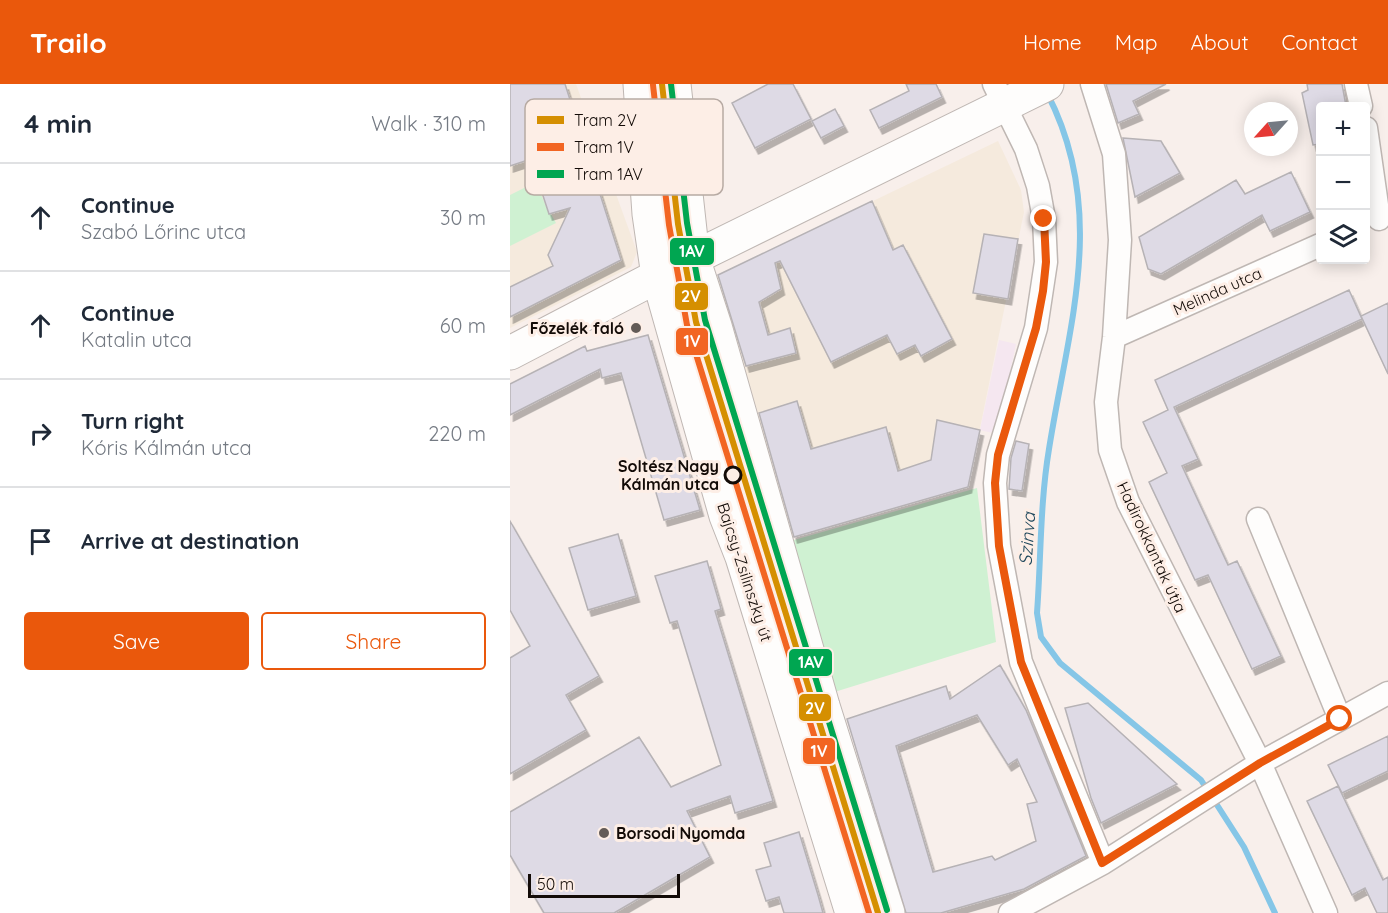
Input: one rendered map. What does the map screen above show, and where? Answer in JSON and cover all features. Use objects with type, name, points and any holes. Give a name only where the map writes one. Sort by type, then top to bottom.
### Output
[{"type":"street","name":"Bajcsy-Zsilinszky út","points":[[640,84],[641,99]]},
{"type":"street","points":[[674,84],[676,99]]},
{"type":"street","name":"Hadirokkantak útja","points":[[1092,84],[1114,154],[1120,240],[1114,337],[1106,402],[1110,450],[1128,502],[1260,763],[1326,913]]},
{"type":"street","points":[[1356,84],[1360,102]]},
{"type":"street","points":[[510,353],[1018,92],[1026,149],[1038,186],[1044,219],[1046,262],[1036,328],[998,455],[995,483],[999,546],[1021,662],[1102,863]]},
{"type":"street","points":[[1370,154],[1377,220]]},
{"type":"street","name":"Bajcsy-Zsilinszky út","points":[[648,195],[658,276],[726,516],[742,557],[852,913]]},
{"type":"street","points":[[686,195],[693,258],[716,327],[823,706],[888,913]]},
{"type":"street","name":"Melinda utca","points":[[1114,337],[1316,247]]},
{"type":"street","points":[[1258,519],[1340,719]]},
{"type":"street","points":[[1010,913],[1102,863],[1260,763],[1388,693]]},
{"type":"shaded area","points":[[510,84],[576,84],[581,99],[525,99],[525,195],[616,195],[637,252],[631,267],[510,328]]},
{"type":"shaded area","points":[[998,141],[1021,190],[1024,212],[968,487],[780,541],[706,281]]},
{"type":"shaded area","points":[[999,340],[1016,344],[997,434],[980,430]]},
{"type":"green space","points":[[525,188],[525,195],[541,195],[549,214],[556,223],[510,246],[510,195]]},
{"type":"green space","points":[[977,488],[996,642],[828,694],[780,544]]},
{"type":"building","points":[[510,84],[565,84],[570,99],[525,99],[525,161],[510,166]]},
{"type":"building","points":[[768,84],[793,84],[811,119],[755,148],[732,103]]},
{"type":"building","points":[[906,84],[936,84],[942,97],[879,128],[870,110],[909,91]]},
{"type":"building","points":[[1106,84],[1166,84],[1133,101],[1139,114],[1118,123]]},
{"type":"building","points":[[1307,84],[1342,84],[1345,102],[1316,102],[1316,145],[1313,145],[1302,93],[1308,90]]},
{"type":"building","points":[[835,109],[844,126],[821,138],[812,121]]},
{"type":"building","points":[[1123,138],[1161,141],[1180,173],[1135,197]]},
{"type":"building","points":[[1291,172],[1310,212],[1270,231],[1262,215],[1161,274],[1148,269],[1139,237],[1236,180],[1245,194]]},
{"type":"building","points":[[543,195],[600,195],[621,260],[510,317],[510,287],[553,266],[548,255],[570,208],[549,214]]},
{"type":"building","points":[[872,201],[893,250],[903,245],[952,339],[921,356],[915,345],[897,354],[887,335],[831,362],[780,261],[775,263],[781,289],[759,302],[768,335],[790,328],[796,353],[746,366],[718,275]]},
{"type":"building","points":[[984,234],[1018,239],[1008,299],[973,293]]},
{"type":"building","points":[[1349,290],[1362,319],[1174,407],[1198,459],[1182,466],[1228,565],[1237,561],[1281,656],[1252,669],[1208,575],[1195,580],[1149,482],[1167,473],[1143,422],[1168,410],[1155,380]]},
{"type":"building","points":[[1388,303],[1388,374],[1361,316]]},
{"type":"building","points":[[648,335],[700,510],[664,520],[621,373],[602,378],[600,369],[510,415],[510,384],[585,346],[587,351]]},
{"type":"building","points":[[797,401],[811,449],[886,427],[898,471],[931,460],[937,420],[980,430],[968,487],[794,537],[759,413]]},
{"type":"building","points":[[1016,441],[1029,444],[1022,491],[1009,489],[1011,458]]},
{"type":"building","points":[[510,521],[599,676],[566,695],[586,730],[510,774],[510,658],[530,646],[510,610]]},
{"type":"building","points":[[618,534],[636,596],[588,610],[569,548]]},
{"type":"building","name":"Borsodi Nyomda","points":[[707,561],[721,609],[715,611],[773,801],[735,813],[730,796],[687,811],[710,857],[614,913],[544,913],[510,855],[510,812],[639,737],[671,787],[721,765],[677,621],[670,623],[655,576]]},
{"type":"building","points":[[1000,665],[1026,710],[1086,856],[1024,889],[941,913],[906,913],[847,719],[946,686],[950,699]],"holes":[[[977,715],[1008,765],[1017,759],[1037,802],[1027,804],[1036,841],[995,860],[992,856],[933,872],[896,746]]]},
{"type":"building","points":[[1088,703],[1177,784],[1101,823],[1091,798],[1065,708]]},
{"type":"building","points":[[1388,736],[1388,771],[1342,793],[1328,765]]},
{"type":"building","points":[[1338,786],[1383,880],[1388,877],[1388,913],[1377,913],[1365,888],[1352,895],[1307,801]]},
{"type":"building","points":[[799,832],[823,913],[784,913],[779,897],[766,901],[756,870],[771,866],[764,843]]},
{"type":"waterway","name":"Szinva","points":[[1047,93],[1066,138],[1076,182],[1080,226],[1073,315],[1044,490],[1037,613],[1041,637],[1060,663],[1201,780],[1244,847],[1275,913]]},
{"type":"tram line","name":"2V","points":[[662,84],[664,99]]},
{"type":"tram line","name":"1AV","points":[[671,84],[673,99]]},
{"type":"tram line","name":"1V","points":[[653,85],[655,99]]},
{"type":"tram line","name":"1V","points":[[666,195],[687,325],[869,913]]},
{"type":"tram line","name":"2V","points":[[675,195],[696,322],[878,913]]},
{"type":"tram line","name":"1AV","points":[[684,195],[705,320],[887,910]]},
{"type":"place","name":"Főzelék faló","points":[[636,328]]},
{"type":"place","name":"Soltész Nagy Kálmán utca","points":[[733,475]]},
{"type":"place","name":"Borsodi Nyomda","points":[[604,833]]},
{"type":"route","points":[[1044,219],[1046,262],[1036,328],[998,455],[995,483],[999,546],[1021,662],[1102,863],[1260,763],[1340,719]]}]
